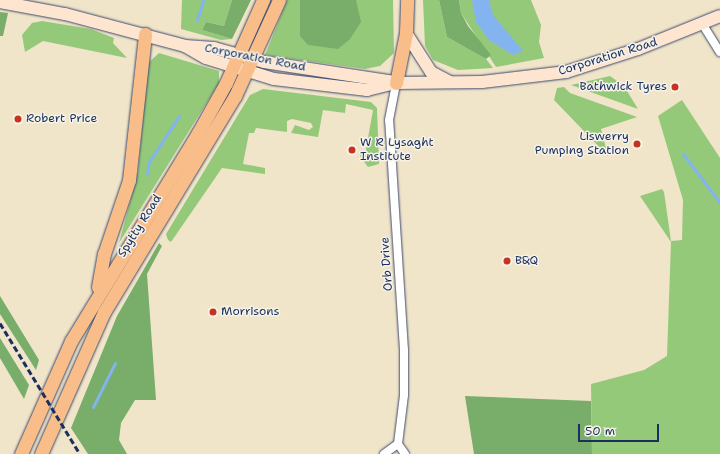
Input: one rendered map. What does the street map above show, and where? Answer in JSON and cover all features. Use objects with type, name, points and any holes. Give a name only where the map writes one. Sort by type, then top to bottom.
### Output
[{"type":"main road","name":"Spytty Road","points":[[21,454],[71,341],[97,295],[198,133],[233,68],[264,0]]},
{"type":"main road","name":"Spytty Road","points":[[41,454],[104,312],[210,141],[248,72],[280,0]]},
{"type":"main road","points":[[396,83],[406,33],[407,0]]},
{"type":"main road","points":[[97,295],[104,254],[130,180],[145,34]]},
{"type":"street","name":"Corporation Road","points":[[0,2],[145,34],[185,46],[233,68],[291,82],[367,90],[396,83]]},
{"type":"street","name":"Corporation Road","points":[[185,46],[214,48],[254,59],[396,83],[453,84],[557,73],[614,58],[703,25],[720,16]]},
{"type":"street","points":[[703,25],[720,52]]},
{"type":"street","points":[[406,33],[431,72],[453,84]]},
{"type":"street","name":"Orb Drive","points":[[396,83],[389,120],[404,350],[398,444]]},
{"type":"street","points":[[384,454],[398,444],[405,454]]},
{"type":"green space","points":[[182,0],[232,0],[224,26],[206,22],[202,30],[232,39],[221,40],[181,29]]},
{"type":"green space","points":[[232,0],[251,0],[232,39],[202,30],[206,22],[224,26]]},
{"type":"green space","points":[[287,0],[393,0],[394,53],[380,66],[365,69],[265,55]]},
{"type":"green space","points":[[300,0],[356,0],[361,22],[350,39],[338,49],[308,45],[300,36]]},
{"type":"green space","points":[[423,0],[439,0],[447,37],[486,59],[493,68],[458,70],[433,60],[425,46]]},
{"type":"green space","points":[[439,0],[459,0],[461,13],[468,26],[491,55],[486,59],[447,37]]},
{"type":"green space","points":[[459,0],[531,0],[541,25],[539,42],[544,58],[496,67],[461,13]]},
{"type":"green space","points":[[0,12],[8,13],[3,36],[0,36]]},
{"type":"green space","points":[[42,21],[91,29],[114,38],[113,43],[127,58],[43,41],[25,52],[22,35],[32,23]]},
{"type":"green space","points":[[159,53],[219,71],[219,83],[119,243],[138,172],[148,63]]},
{"type":"green space","points":[[610,76],[624,86],[638,109],[571,85]]},
{"type":"green space","points":[[564,87],[570,93],[637,117],[601,129],[608,156],[554,100],[557,88]]},
{"type":"green space","points":[[263,89],[371,102],[377,108],[379,164],[368,167],[361,158],[360,154],[365,155],[373,110],[346,104],[345,113],[323,110],[318,137],[291,133],[295,125],[309,130],[313,127],[311,123],[292,119],[287,121],[287,132],[256,128],[254,133],[249,133],[243,164],[265,168],[265,174],[222,168],[171,242],[168,240],[166,234],[250,95]]},
{"type":"green space","points":[[682,100],[720,158],[720,454],[592,454],[591,384],[644,370],[667,356],[671,242],[640,196],[662,189],[664,192],[671,241],[682,240],[683,200],[658,116]]},
{"type":"green space","points":[[159,243],[162,246],[147,274],[156,400],[135,400],[121,423],[119,440],[127,454],[88,454],[71,428],[117,316]]},
{"type":"green space","points":[[0,296],[39,360],[36,370],[0,314]]},
{"type":"green space","points":[[0,338],[29,385],[24,399],[0,358]]},
{"type":"green space","points":[[465,396],[591,401],[592,454],[474,454]]},
{"type":"water","points":[[472,0],[489,0],[493,15],[523,51],[513,55],[489,40],[476,22]]},
{"type":"waterway","points":[[197,20],[203,0]]},
{"type":"waterway","points":[[147,173],[149,162],[179,116]]},
{"type":"waterway","points":[[683,154],[720,203]]},
{"type":"waterway","points":[[93,407],[115,363]]},
{"type":"railway","points":[[0,323],[80,454]]},
{"type":"place","name":"Bathwick Tyres","points":[[675,87]]},
{"type":"place","name":"Robert Price","points":[[18,119]]},
{"type":"place","name":"Liswerry Pumping Station","points":[[637,144]]},
{"type":"place","name":"W R Lysaght Institute","points":[[352,150]]},
{"type":"place","name":"B&Q","points":[[507,261]]},
{"type":"place","name":"Morrisons","points":[[213,312]]}]
